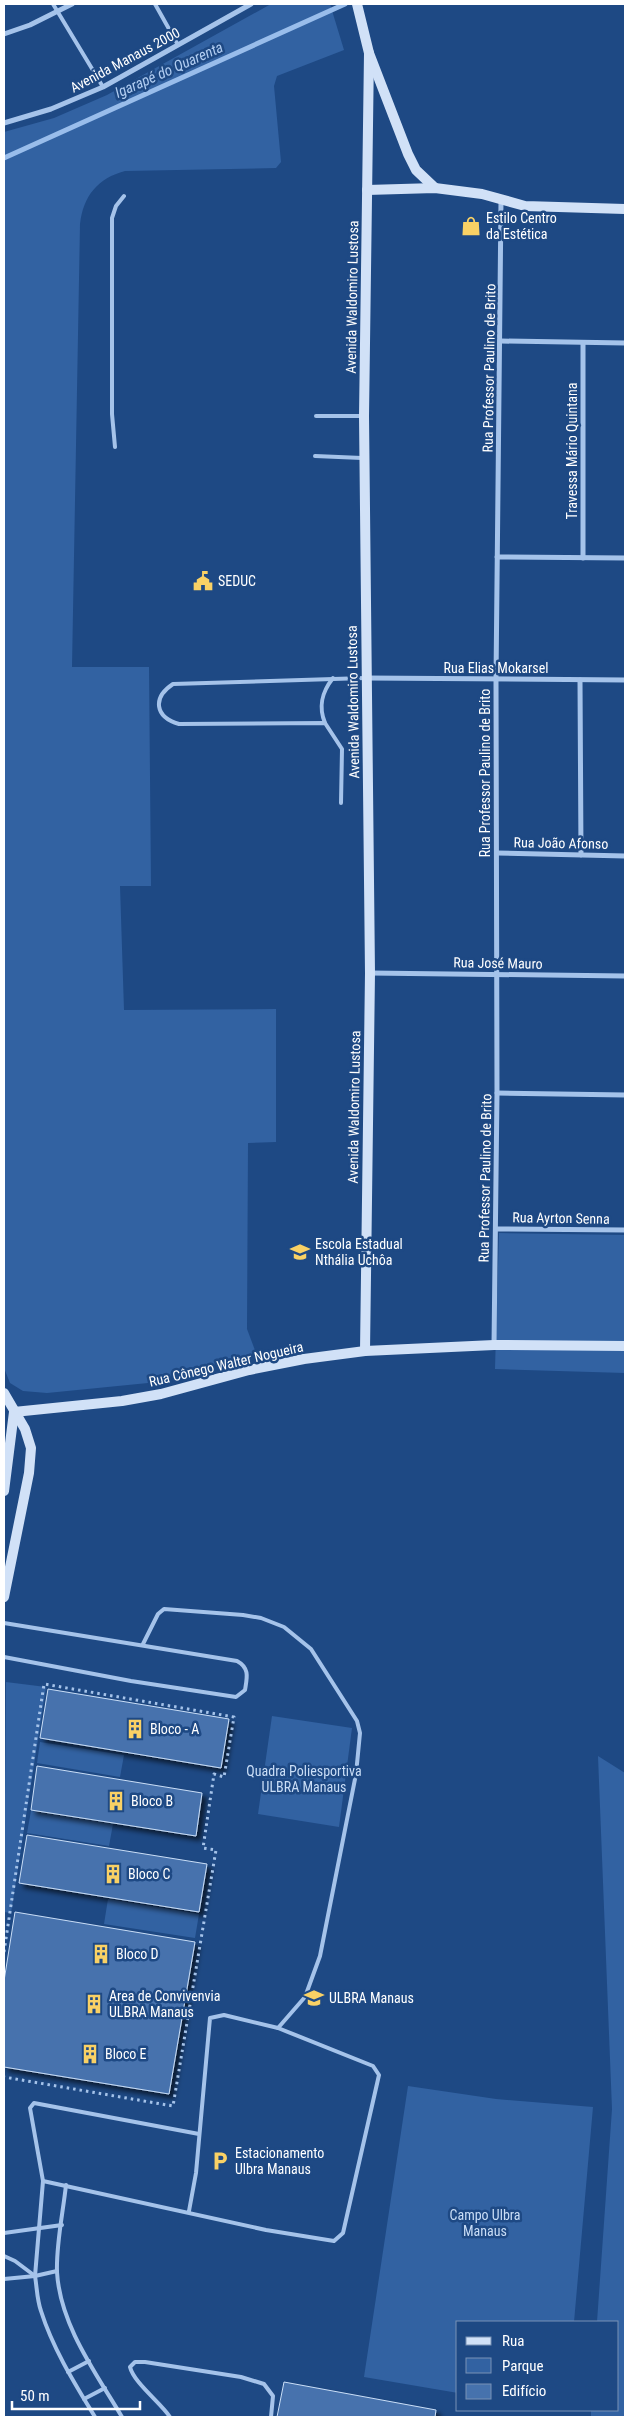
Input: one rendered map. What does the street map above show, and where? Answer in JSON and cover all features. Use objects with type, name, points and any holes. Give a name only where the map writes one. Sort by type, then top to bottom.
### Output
[{"type":"street","points":[[4,34],[72,4]]},
{"type":"street","name":"Avenida Manaus 2000","points":[[4,122],[50,109],[103,87],[252,4]]},
{"type":"street","name":"Avenida Waldomiro Lustosa","points":[[357,4],[369,53],[408,154],[416,170],[435,188]]},
{"type":"street","name":"Avenida Waldomiro Lustosa","points":[[365,1351],[370,973],[364,416],[369,53]]},
{"type":"street","points":[[367,190],[435,188],[482,194],[501,201],[548,208],[625,209]]},
{"type":"street","name":"Rua Professor Paulino de Brito","points":[[494,1345],[497,1093],[496,679],[501,201]]},
{"type":"street","points":[[501,341],[583,344],[625,343]]},
{"type":"street","name":"Travessa Mário Quintana","points":[[583,344],[583,558]]},
{"type":"street","points":[[497,557],[625,558]]},
{"type":"street","name":"Rua Elias Mokarsel","points":[[367,678],[625,680]]},
{"type":"street","points":[[580,680],[581,855]]},
{"type":"street","name":"Rua João Afonso","points":[[497,853],[625,856]]},
{"type":"street","name":"Rua José Mauro","points":[[370,973],[625,976]]},
{"type":"street","points":[[497,1093],[625,1095]]},
{"type":"street","name":"Rua Ayrton Senna","points":[[496,1228],[625,1230]]},
{"type":"street","name":"Rua Cônego Walter Nogueira","points":[[14,1412],[122,1401],[161,1394],[248,1370],[304,1359],[365,1351],[494,1345],[625,1346]]},
{"type":"street","points":[[4,1393],[25,1429],[31,1448],[29,1473],[4,1590]]},
{"type":"street","points":[[4,1491],[14,1412]]},
{"type":"lane","points":[[52,4],[103,87]]},
{"type":"lane","points":[[155,4],[178,45]]},
{"type":"lane","points":[[115,447],[112,414],[112,218],[116,206],[124,196]]},
{"type":"lane","points":[[316,416],[364,416]]},
{"type":"lane","points":[[315,456],[364,458]]},
{"type":"lane","points":[[333,678],[326,688],[321,702],[321,714],[342,749],[341,803]]},
{"type":"lane","points":[[325,723],[179,724],[167,721],[160,712],[159,701],[164,690],[173,684],[367,678]]},
{"type":"lane","points":[[143,1644],[158,1614],[164,1609],[261,1618],[284,1627],[311,1649],[357,1721],[360,1734],[356,1774],[320,1956],[305,1997],[278,2028]]},
{"type":"lane","points":[[4,1623],[143,1644],[237,1661],[245,1667],[247,1674],[245,1690],[238,1697],[232,1697],[132,1681],[4,1657]]},
{"type":"lane","points":[[43,2181],[189,2211],[266,2230],[334,2241],[343,2233],[378,2075],[373,2066],[278,2028],[224,2015],[210,2018],[196,2173],[189,2211]]},
{"type":"lane","points":[[95,2417],[68,2372],[40,2309],[35,2276],[43,2181],[30,2108],[34,2102],[199,2134]]},
{"type":"lane","points":[[66,2185],[57,2271],[60,2298],[88,2361],[122,2417]]},
{"type":"lane","points":[[4,2234],[62,2225]]},
{"type":"lane","points":[[4,2256],[15,2261],[35,2276]]},
{"type":"lane","points":[[4,2279],[35,2276],[57,2271]]},
{"type":"lane","points":[[68,2372],[88,2361]]},
{"type":"lane","points":[[170,2417],[161,2404],[132,2375],[130,2367],[135,2362],[241,2377],[264,2384],[274,2396],[271,2417]]},
{"type":"lane","points":[[84,2399],[105,2388]]},
{"type":"path","points":[[4,1952],[44,1684],[234,1716],[224,1777],[214,1774],[203,1848],[216,1850],[173,2106],[4,2077]]},
{"type":"green space","points":[[271,4],[330,4],[344,50],[277,76],[274,86],[281,162],[276,168],[125,171],[115,174],[100,183],[84,205],[80,224],[72,667],[149,667],[151,886],[120,886],[124,1010],[276,1009],[276,1142],[248,1143],[247,1329],[256,1353],[148,1383],[47,1393],[23,1391],[10,1383],[4,1368],[4,132],[54,118],[107,95]]},
{"type":"green space","points":[[499,1233],[625,1235],[625,1373],[495,1369]]},
{"type":"green space","points":[[6,1682],[46,1687],[11,1913],[4,1912]]},
{"type":"green space","name":"Quadra Poliesportiva ULBRA Manaus","points":[[272,1716],[352,1728],[339,1827],[258,1814]]},
{"type":"green space","points":[[40,1742],[124,1755],[120,1777],[37,1763]]},
{"type":"green space","points":[[598,1756],[625,1773],[625,2417],[591,2417],[591,2411],[619,2411],[619,2321],[597,2321],[612,2109]]},
{"type":"green space","points":[[31,1811],[113,1824],[109,1846],[27,1833]]},
{"type":"green space","points":[[108,1899],[199,1914],[195,1938],[104,1924]]},
{"type":"green space","name":"Campo Ulbra Manaus","points":[[408,2086],[496,2099],[593,2107],[574,2321],[456,2321],[456,2393],[364,2377]]},
{"type":"building","name":"Bloco - A","points":[[48,1689],[229,1719],[221,1768],[40,1738]]},
{"type":"building","name":"Bloco B","points":[[37,1766],[202,1793],[196,1836],[31,1810]]},
{"type":"building","name":"Bloco C","points":[[27,1835],[207,1864],[199,1912],[19,1883]]},
{"type":"building","points":[[15,1912],[195,1942],[169,2094],[4,2067],[4,1981]]},
{"type":"building","points":[[284,2382],[436,2410],[435,2417],[277,2417]]},
{"type":"waterway","name":"Igarapé do Quarenta","points":[[4,158],[345,4]]},
{"type":"place","name":"Estilo Centro da Estética","points":[[471,226]]},
{"type":"place","name":"SEDUC","points":[[203,581]]},
{"type":"place","name":"Escola Estadual Nthália Uchôa","points":[[300,1252]]},
{"type":"place","name":"Bloco - A","points":[[135,1729]]},
{"type":"place","name":"Bloco B","points":[[116,1801]]},
{"type":"place","name":"Bloco C","points":[[113,1874]]},
{"type":"place","name":"Bloco D","points":[[101,1954]]},
{"type":"place","name":"ULBRA Manaus","points":[[314,1998]]},
{"type":"place","name":"Area de Convivenvia ULBRA Manaus","points":[[94,2004]]},
{"type":"place","name":"Bloco E","points":[[90,2054]]},
{"type":"place","name":"Estacionamento Ulbra Manaus","points":[[220,2161]]}]
